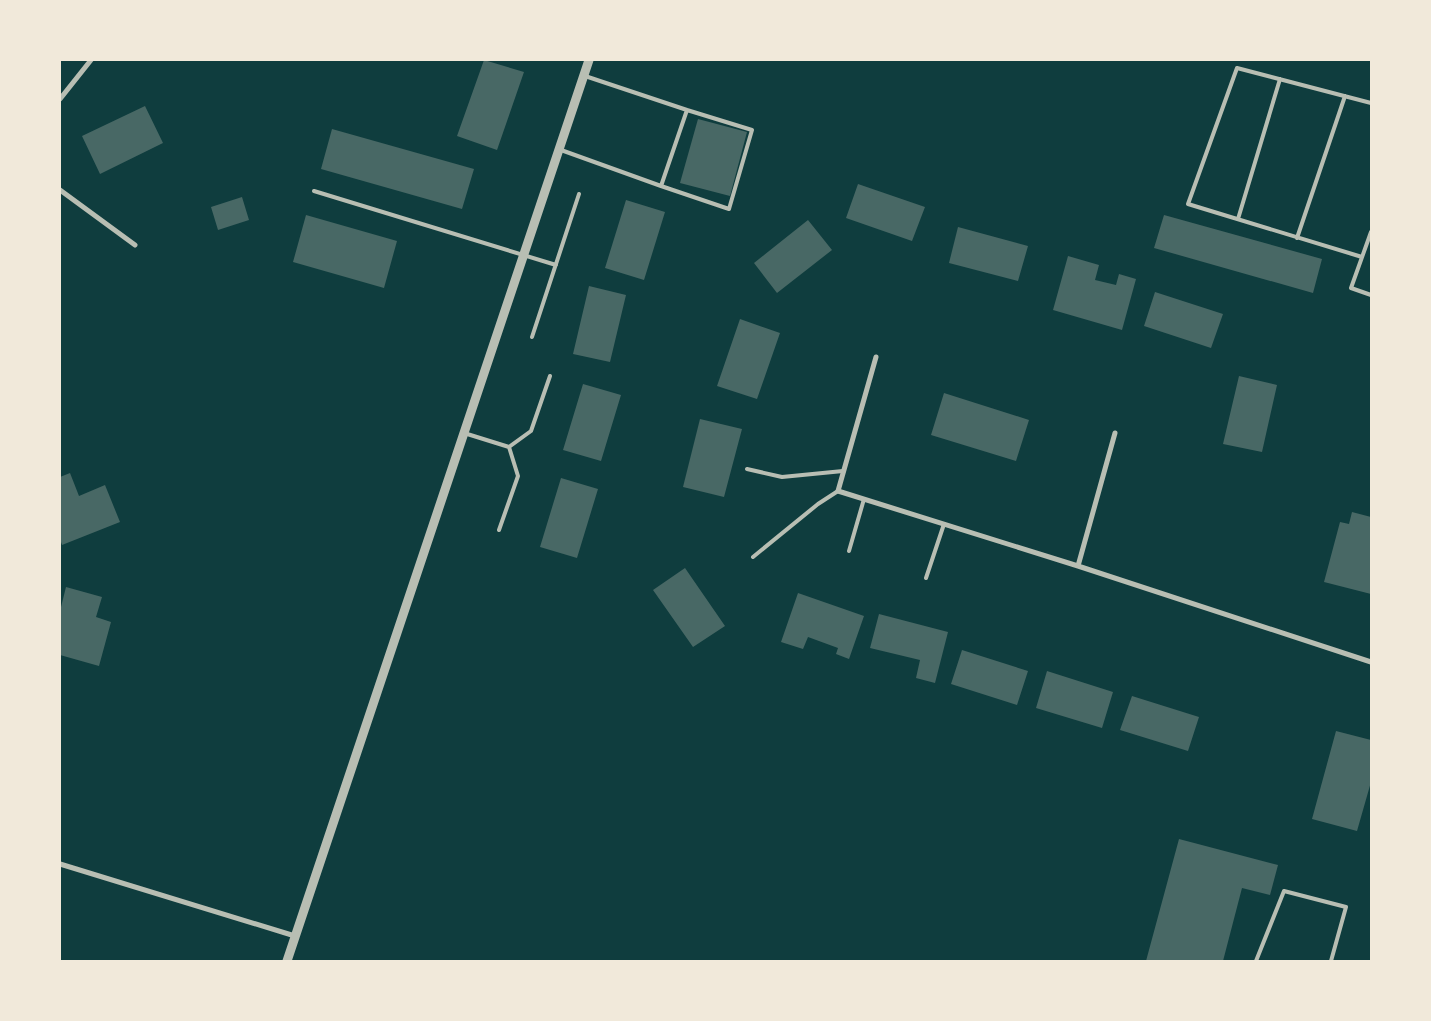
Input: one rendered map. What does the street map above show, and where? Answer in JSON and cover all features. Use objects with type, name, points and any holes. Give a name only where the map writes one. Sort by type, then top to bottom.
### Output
[{"type":"street","points":[[60,99],[92,60]]},
{"type":"street","points":[[287,961],[589,60]]},
{"type":"street","points":[[60,190],[135,245]]},
{"type":"street","points":[[876,357],[838,491],[1078,566],[1371,662]]},
{"type":"street","points":[[1078,566],[1115,432]]},
{"type":"street","points":[[60,864],[295,936]]},
{"type":"lane","points":[[1362,257],[1188,204],[1237,68],[1371,103]]},
{"type":"lane","points":[[558,149],[729,209],[752,130],[584,75]]},
{"type":"lane","points":[[1238,219],[1280,79]]},
{"type":"lane","points":[[1297,238],[1346,96]]},
{"type":"lane","points":[[661,186],[687,110]]},
{"type":"lane","points":[[314,191],[556,265]]},
{"type":"lane","points":[[532,337],[579,194]]},
{"type":"lane","points":[[1371,232],[1351,288],[1371,295]]},
{"type":"lane","points":[[509,448],[531,431],[550,376]]},
{"type":"lane","points":[[464,433],[509,448]]},
{"type":"lane","points":[[499,530],[518,476],[509,448]]},
{"type":"lane","points":[[747,469],[782,477],[843,471]]},
{"type":"lane","points":[[753,557],[818,504],[838,491]]},
{"type":"lane","points":[[849,551],[864,499]]},
{"type":"lane","points":[[926,578],[944,524]]},
{"type":"lane","points":[[1256,961],[1284,891],[1346,907],[1331,961]]},
{"type":"building","points":[[484,60],[524,72],[497,150],[457,136]]},
{"type":"building","points":[[145,106],[163,143],[100,174],[82,136]]},
{"type":"building","points":[[698,119],[747,132],[730,196],[680,183]]},
{"type":"building","points":[[332,129],[474,169],[462,209],[321,169]]},
{"type":"building","points":[[858,184],[925,207],[912,241],[846,218]]},
{"type":"building","points":[[242,197],[249,220],[218,230],[211,207]]},
{"type":"building","points":[[626,200],[665,212],[644,280],[605,268]]},
{"type":"building","points":[[306,215],[397,241],[384,288],[293,262]]},
{"type":"building","points":[[1164,215],[1322,259],[1313,293],[1154,248]]},
{"type":"building","points":[[808,220],[832,250],[777,293],[754,263]]},
{"type":"building","points":[[958,227],[1028,246],[1018,281],[949,263]]},
{"type":"building","points":[[1068,256],[1099,265],[1095,280],[1116,285],[1119,274],[1136,279],[1122,330],[1053,310]]},
{"type":"building","points":[[589,286],[626,295],[610,362],[573,354]]},
{"type":"building","points":[[1155,292],[1223,314],[1211,348],[1144,326]]},
{"type":"building","points":[[740,319],[780,333],[757,399],[717,386]]},
{"type":"building","points":[[1239,376],[1277,385],[1262,452],[1223,444]]},
{"type":"building","points":[[583,384],[621,395],[601,461],[563,450]]},
{"type":"building","points":[[944,393],[1029,420],[1016,461],[931,435]]},
{"type":"building","points":[[700,419],[742,429],[724,497],[683,487]]},
{"type":"building","points":[[70,473],[79,496],[105,485],[120,522],[62,545],[60,539],[60,477]]},
{"type":"building","points":[[561,478],[598,489],[577,558],[540,547]]},
{"type":"building","points":[[1352,512],[1371,517],[1371,594],[1324,582],[1340,522],[1349,524]]},
{"type":"building","points":[[685,568],[725,626],[693,647],[653,590]]},
{"type":"building","points":[[66,587],[102,597],[96,617],[111,622],[99,666],[60,655],[60,611]]},
{"type":"building","points":[[798,593],[864,616],[849,659],[836,654],[838,648],[808,637],[803,649],[781,642]]},
{"type":"building","points":[[879,614],[948,632],[935,683],[916,678],[920,660],[870,648]]},
{"type":"building","points":[[962,650],[1028,671],[1017,705],[951,684]]},
{"type":"building","points":[[1047,671],[1113,692],[1102,728],[1036,708]]},
{"type":"building","points":[[1132,696],[1199,717],[1188,751],[1120,730]]},
{"type":"building","points":[[1336,731],[1371,740],[1371,782],[1357,831],[1312,819]]},
{"type":"building","points":[[1179,839],[1278,865],[1270,895],[1242,888],[1223,961],[1146,961]]}]
